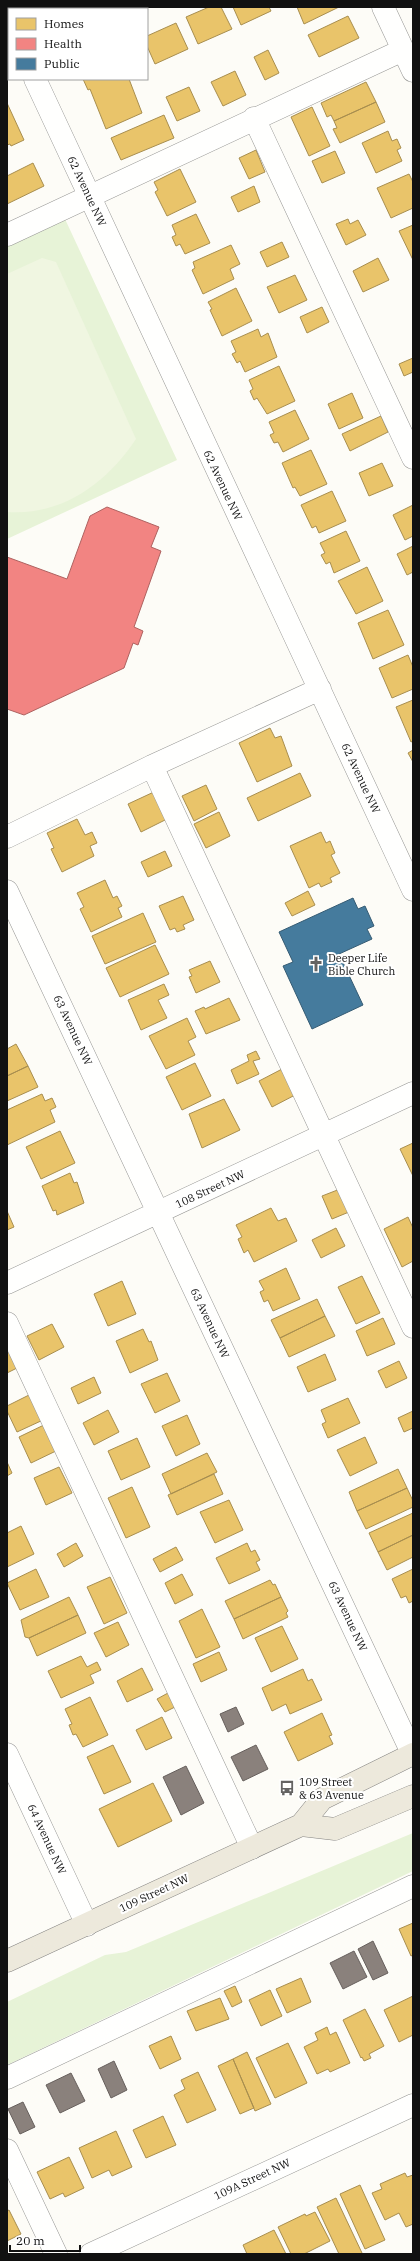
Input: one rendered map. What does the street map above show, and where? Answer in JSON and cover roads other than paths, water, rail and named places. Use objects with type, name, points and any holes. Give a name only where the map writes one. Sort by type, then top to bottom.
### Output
[{"type":"main road","name":"109 Street NW","points":[[7,1961],[301,1825],[322,1799],[413,1754]]},
{"type":"main road","points":[[301,1825],[335,1829],[413,1796]]},
{"type":"street","points":[[383,7],[413,71]]},
{"type":"street","points":[[7,235],[254,118],[403,50]]},
{"type":"street","name":"62 Avenue NW","points":[[35,80],[413,890]]},
{"type":"street","points":[[254,118],[413,458]]},
{"type":"street","points":[[7,837],[152,766],[320,689]]},
{"type":"street","points":[[152,766],[413,1327]]},
{"type":"street","name":"63 Avenue NW","points":[[7,891],[413,1754]]},
{"type":"street","name":"108 Street NW","points":[[7,1284],[413,1093]]},
{"type":"street","points":[[7,1323],[252,1848]]},
{"type":"street","name":"64 Avenue NW","points":[[7,1754],[87,1924]]},
{"type":"street","points":[[7,2078],[413,1886]]},
{"type":"street","name":"109A Street NW","points":[[91,2254],[413,2105]]},
{"type":"street","points":[[7,2150],[56,2254]]},
{"type":"place","name":"Deeper Life Bible Church","points":[[316,964]]},
{"type":"place","name":"109 Street & 63 Avenue","points":[[287,1788]]}]
